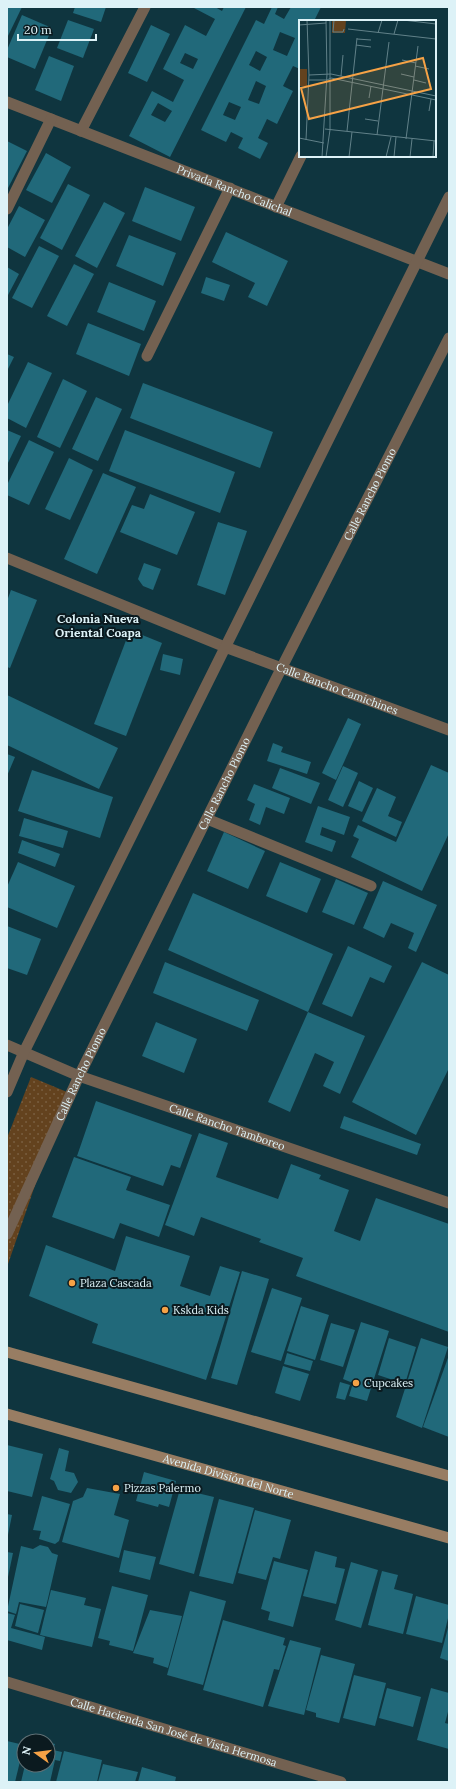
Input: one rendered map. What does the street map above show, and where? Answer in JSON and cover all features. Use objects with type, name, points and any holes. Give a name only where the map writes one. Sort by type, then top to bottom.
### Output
[{"type":"main road","points":[[7,1352],[449,1476]]},
{"type":"main road","name":"Avenida División del Norte","points":[[7,1414],[449,1538]]},
{"type":"street","points":[[81,131],[145,7]]},
{"type":"street","name":"Privada Rancho Calichal","points":[[7,102],[449,274]]},
{"type":"street","points":[[7,209],[51,119]]},
{"type":"street","points":[[276,206],[300,157]]},
{"type":"street","points":[[147,356],[230,188]]},
{"type":"street","points":[[7,1092],[24,1052],[449,197]]},
{"type":"street","name":"Calle Rancho Piomo","points":[[7,1234],[79,1076],[282,667],[449,338]]},
{"type":"street","name":"Calle Rancho Camichines","points":[[7,558],[225,646],[449,730]]},
{"type":"street","points":[[207,819],[371,886]]},
{"type":"street","name":"Calle Rancho Tamboreo","points":[[7,1046],[79,1076],[449,1203]]},
{"type":"street","name":"Calle Hacienda San José de Vista Hermosa","points":[[7,1682],[341,1782]]},
{"type":"shaded area","points":[[31,1077],[67,1092],[7,1267],[7,1138]]},
{"type":"building","points":[[7,7],[22,7],[7,38]]},
{"type":"building","points":[[75,7],[106,7],[101,22],[73,13]]},
{"type":"building","points":[[215,7],[222,11],[224,7],[246,7],[170,157],[129,136],[152,91],[173,102],[184,80],[163,69],[185,25],[206,36],[215,19],[194,8]],"holes":[[[185,53],[198,59],[193,69],[180,63]],[[158,103],[172,111],[165,122],[151,115]]]},
{"type":"building","points":[[272,7],[278,7],[275,14],[284,19],[291,7],[321,7],[314,20],[299,20],[299,69],[293,66],[283,86],[293,91],[277,124],[267,119],[258,138],[268,143],[260,159],[238,148],[243,138],[231,132],[226,142],[201,130],[256,20],[264,24]],"holes":[[[280,32],[295,38],[287,56],[273,50]],[[256,51],[267,57],[260,71],[249,65]],[[256,81],[266,86],[259,104],[248,100]],[[229,102],[241,107],[235,120],[223,115]]]},
{"type":"building","points":[[22,15],[52,28],[35,69],[7,57],[7,50]]},
{"type":"building","points":[[68,20],[94,29],[83,58],[57,48]]},
{"type":"building","points":[[151,25],[170,34],[147,82],[128,73]]},
{"type":"building","points":[[49,56],[74,66],[61,101],[35,90]]},
{"type":"building","points":[[7,141],[27,151],[7,190]]},
{"type":"building","points":[[46,153],[71,167],[52,203],[26,190]]},
{"type":"building","points":[[68,184],[90,195],[62,250],[40,238]]},
{"type":"building","points":[[145,187],[195,207],[181,241],[132,221]]},
{"type":"building","points":[[104,202],[125,213],[97,268],[75,256]]},
{"type":"building","points":[[19,206],[45,220],[25,257],[7,247],[7,229]]},
{"type":"building","points":[[226,232],[288,261],[267,306],[248,297],[255,283],[212,262]]},
{"type":"building","points":[[129,235],[176,253],[163,286],[116,266]]},
{"type":"building","points":[[39,246],[59,256],[32,308],[12,298]]},
{"type":"building","points":[[74,264],[94,274],[67,326],[47,316]]},
{"type":"building","points":[[7,267],[19,274],[7,297]]},
{"type":"building","points":[[206,277],[230,285],[224,301],[201,293]]},
{"type":"building","points":[[109,282],[156,301],[144,331],[97,312]]},
{"type":"building","points":[[88,323],[141,344],[129,376],[76,354]]},
{"type":"building","points":[[7,354],[14,357],[7,371]]},
{"type":"building","points":[[28,362],[52,373],[26,428],[7,418],[7,406]]},
{"type":"building","points":[[63,379],[87,391],[60,448],[37,437]]},
{"type":"building","points":[[143,383],[273,432],[260,468],[130,418]]},
{"type":"building","points":[[96,397],[122,409],[98,461],[72,449]]},
{"type":"building","points":[[7,430],[21,436],[7,465]]},
{"type":"building","points":[[125,430],[235,472],[220,513],[109,471]]},
{"type":"building","points":[[29,440],[54,452],[29,505],[7,495],[7,485]]},
{"type":"building","points":[[69,458],[93,470],[70,520],[45,509]]},
{"type":"building","points":[[103,473],[136,487],[97,574],[64,559]]},
{"type":"building","points":[[150,494],[195,512],[177,555],[120,532],[132,505],[144,509]]},
{"type":"building","points":[[218,522],[247,531],[225,595],[197,585]]},
{"type":"building","points":[[144,563],[161,569],[153,590],[143,586],[138,579]]},
{"type":"building","points":[[11,590],[37,600],[10,668],[7,667],[7,601]]},
{"type":"building","points":[[130,630],[162,643],[126,736],[94,724]]},
{"type":"building","points":[[163,654],[183,659],[180,675],[160,670]]},
{"type":"building","points":[[7,695],[118,748],[99,789],[7,745]]},
{"type":"building","points":[[348,718],[361,724],[336,780],[322,773]]},
{"type":"building","points":[[273,743],[283,747],[281,752],[311,762],[307,774],[267,761]]},
{"type":"building","points":[[7,754],[15,757],[7,776]]},
{"type":"building","points":[[431,765],[449,773],[449,833],[422,891],[351,857],[359,839],[353,836],[358,825],[396,842]]},
{"type":"building","points":[[343,766],[358,773],[343,807],[328,800]]},
{"type":"building","points":[[280,768],[320,783],[311,804],[272,788]]},
{"type":"building","points":[[32,770],[113,797],[100,838],[18,811]]},
{"type":"building","points":[[359,781],[373,788],[362,812],[348,806]]},
{"type":"building","points":[[254,784],[290,798],[284,814],[266,807],[260,825],[249,820],[255,804],[247,800]]},
{"type":"building","points":[[377,788],[396,797],[388,816],[402,822],[396,837],[362,821]]},
{"type":"building","points":[[318,806],[350,817],[344,835],[322,827],[320,835],[336,841],[332,852],[305,842]]},
{"type":"building","points":[[24,818],[68,831],[63,848],[19,836]]},
{"type":"building","points":[[224,832],[265,851],[248,889],[207,871]]},
{"type":"building","points":[[22,840],[60,854],[55,867],[18,853]]},
{"type":"building","points":[[18,862],[75,886],[57,928],[7,907],[7,887]]},
{"type":"building","points":[[280,862],[321,879],[307,913],[266,896]]},
{"type":"building","points":[[336,879],[368,893],[354,925],[322,912]]},
{"type":"building","points":[[383,881],[437,905],[416,952],[408,948],[414,933],[391,923],[384,938],[363,928]]},
{"type":"building","points":[[193,893],[333,954],[308,1012],[168,950]]},
{"type":"building","points":[[7,926],[41,939],[27,975],[7,968]]},
{"type":"building","points":[[348,946],[392,966],[384,983],[370,977],[352,1017],[322,1004]]},
{"type":"building","points":[[165,962],[259,1000],[247,1031],[153,993]]},
{"type":"building","points":[[422,962],[449,975],[449,1068],[416,1135],[352,1102]]},
{"type":"building","points":[[308,1012],[365,1036],[340,1094],[323,1086],[334,1062],[315,1053],[290,1112],[268,1102]]},
{"type":"building","points":[[156,1022],[197,1039],[184,1073],[142,1056]]},
{"type":"building","points":[[96,1101],[192,1135],[180,1168],[171,1165],[163,1186],[77,1156]]},
{"type":"building","points":[[344,1116],[421,1144],[417,1155],[340,1128]]},
{"type":"building","points":[[199,1133],[228,1143],[216,1177],[278,1199],[291,1164],[321,1175],[319,1179],[349,1190],[334,1231],[360,1241],[376,1198],[449,1224],[449,1332],[296,1276],[303,1258],[259,1242],[261,1239],[201,1217],[194,1236],[165,1225]]},
{"type":"building","points":[[74,1157],[131,1177],[126,1190],[170,1205],[159,1237],[120,1223],[114,1239],[52,1217]]},
{"type":"building","name":"Kskda Kids","points":[[126,1236],[190,1256],[180,1286],[210,1296],[220,1266],[240,1272],[206,1380],[92,1343],[98,1324],[29,1296],[46,1245],[115,1271]]},
{"type":"building","points":[[242,1271],[269,1279],[237,1385],[211,1378]]},
{"type":"building","points":[[272,1288],[302,1298],[281,1361],[251,1352]]},
{"type":"building","points":[[301,1306],[329,1315],[315,1360],[287,1351]]},
{"type":"building","points":[[361,1322],[389,1331],[367,1401],[349,1396],[353,1383],[343,1379]]},
{"type":"building","points":[[331,1323],[355,1330],[343,1367],[320,1360]]},
{"type":"building","points":[[389,1338],[416,1347],[405,1384],[378,1375]]},
{"type":"building","points":[[421,1338],[448,1347],[422,1428],[396,1417]]},
{"type":"building","points":[[287,1353],[313,1361],[310,1371],[284,1364]]},
{"type":"building","points":[[449,1355],[449,1437],[423,1427]]},
{"type":"building","points":[[283,1366],[309,1374],[300,1401],[275,1393]]},
{"type":"building","points":[[340,1382],[350,1385],[345,1400],[336,1398]]},
{"type":"building","points":[[7,1445],[43,1454],[32,1497],[7,1491]]},
{"type":"building","points":[[59,1448],[69,1451],[65,1471],[74,1473],[78,1482],[71,1493],[58,1490],[54,1481],[50,1479]]},
{"type":"building","points":[[144,1472],[176,1481],[169,1507],[159,1504],[158,1507],[136,1501]]},
{"type":"building","points":[[87,1488],[120,1494],[114,1515],[129,1520],[119,1558],[62,1542],[73,1501],[83,1497]]},
{"type":"building","points":[[180,1489],[214,1497],[194,1574],[159,1564]]},
{"type":"building","points":[[42,1496],[70,1504],[59,1541],[55,1544],[39,1539],[41,1531],[33,1530]]},
{"type":"building","points":[[219,1499],[254,1508],[233,1584],[199,1576]]},
{"type":"building","points":[[255,1510],[291,1520],[280,1559],[273,1557],[266,1580],[238,1573]]},
{"type":"building","points":[[7,1514],[12,1515],[8,1535],[7,1535]]},
{"type":"building","points":[[40,1545],[48,1547],[52,1553],[58,1555],[46,1607],[19,1602],[16,1614],[7,1611],[21,1546],[33,1549]]},
{"type":"building","points":[[124,1550],[156,1557],[150,1580],[119,1572]]},
{"type":"building","points":[[315,1551],[337,1557],[335,1567],[345,1569],[336,1604],[303,1596]]},
{"type":"building","points":[[7,1552],[13,1553],[8,1577],[7,1577]]},
{"type":"building","points":[[274,1561],[308,1570],[293,1627],[268,1620],[270,1612],[261,1609]]},
{"type":"building","points":[[351,1562],[378,1570],[361,1628],[335,1620]]},
{"type":"building","points":[[382,1571],[398,1575],[394,1589],[413,1594],[403,1634],[368,1625]]},
{"type":"building","points":[[112,1586],[148,1595],[133,1651],[109,1645],[110,1641],[98,1638]]},
{"type":"building","points":[[51,1590],[86,1598],[84,1605],[101,1609],[92,1647],[40,1635]]},
{"type":"building","points":[[190,1591],[226,1601],[203,1685],[167,1675]]},
{"type":"building","points":[[416,1596],[449,1605],[449,1614],[442,1643],[406,1634]]},
{"type":"building","points":[[20,1604],[44,1610],[38,1633],[15,1626]]},
{"type":"building","points":[[150,1610],[182,1616],[168,1668],[153,1663],[154,1658],[133,1653]]},
{"type":"building","points":[[7,1613],[15,1615],[11,1628],[45,1637],[42,1650],[7,1640]]},
{"type":"building","points":[[223,1620],[285,1638],[283,1645],[286,1646],[279,1670],[274,1669],[263,1707],[203,1690]]},
{"type":"building","points":[[449,1624],[449,1661],[440,1658]]},
{"type":"building","points":[[290,1640],[321,1648],[304,1715],[268,1706]]},
{"type":"building","points":[[321,1655],[355,1664],[339,1723],[316,1717],[316,1713],[306,1710]]},
{"type":"building","points":[[354,1675],[386,1683],[375,1726],[343,1718]]},
{"type":"building","points":[[387,1688],[421,1697],[413,1727],[379,1718]]},
{"type":"building","points":[[431,1688],[449,1693],[449,1708],[445,1723],[449,1724],[449,1749],[417,1740]]},
{"type":"building","points":[[7,1741],[16,1743],[17,1773],[15,1782],[7,1782]]},
{"type":"building","points":[[56,1751],[62,1752],[60,1761],[56,1760]]},
{"type":"building","points":[[64,1751],[102,1760],[97,1782],[56,1782]]},
{"type":"building","points":[[103,1764],[138,1772],[135,1782],[98,1782]]},
{"type":"building","points":[[142,1767],[176,1777],[175,1782],[138,1782]]},
{"type":"building","points":[[23,1773],[52,1773],[50,1782],[21,1782]]},
{"type":"place","name":"Plaza Cascada","points":[[72,1283]]},
{"type":"place","name":"Kskda Kids","points":[[165,1310]]},
{"type":"place","name":"Cupcakes","points":[[356,1383]]},
{"type":"place","name":"Pizzas Palermo","points":[[116,1488]]},
{"type":"district","name":"Colonia Nueva Oriental Coapa","points":[[98,625]]}]
